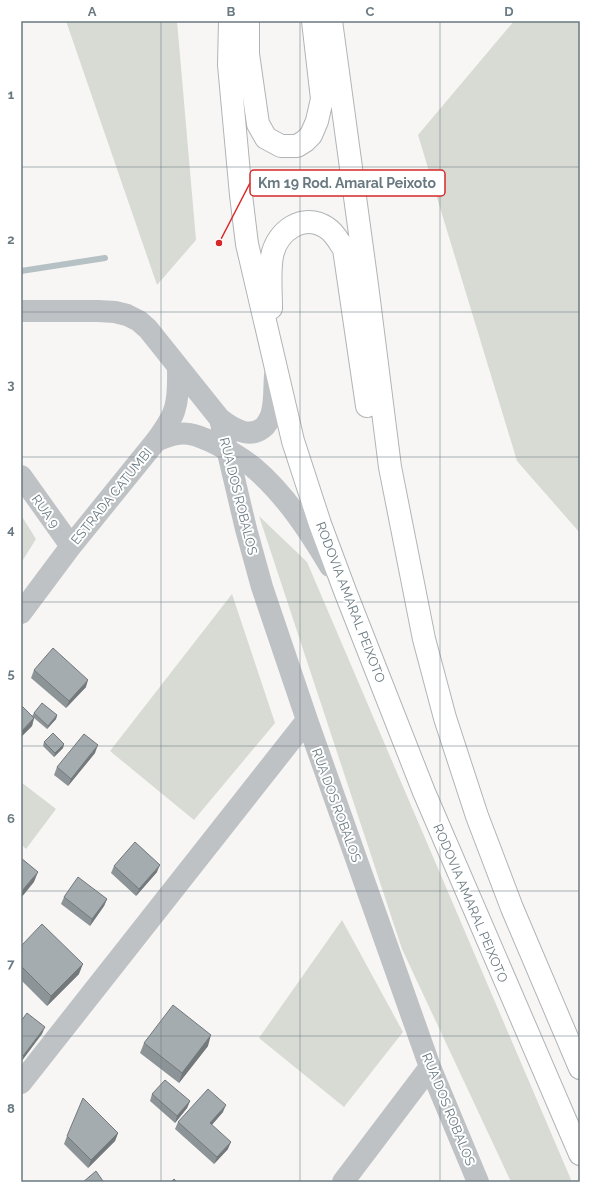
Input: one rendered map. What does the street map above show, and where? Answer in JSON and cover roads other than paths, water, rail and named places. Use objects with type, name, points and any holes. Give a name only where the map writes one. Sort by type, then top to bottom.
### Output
[{"type":"highway","name":"RODOVIA AMARAL PEIXOTO","points":[[230,21],[229,65],[247,244],[293,440],[320,524],[424,792],[580,1154]]},
{"type":"highway","points":[[248,21],[248,54],[258,124],[266,138],[281,146],[297,146],[305,142],[311,135],[317,121],[322,99],[313,21]]},
{"type":"highway","points":[[331,21],[390,467],[424,639],[445,718],[477,816],[512,908],[580,1068]]},
{"type":"highway","points":[[275,362],[270,286],[272,256],[277,241],[291,226],[302,223],[315,223],[331,231],[344,250],[382,506],[405,546]]},
{"type":"street","points":[[21,311],[98,311],[127,316],[138,321],[148,329],[220,419],[230,427],[245,433],[261,430],[268,423],[272,413],[275,362]]},
{"type":"street","points":[[156,441],[171,419],[175,409],[178,394],[178,367]]},
{"type":"street","name":"RUA DOS ROBALOS","points":[[220,419],[246,529],[262,587],[307,720],[430,1067],[478,1182]]},
{"type":"street","name":"ESTRADA CATUMBI","points":[[21,612],[71,546],[156,441],[170,435],[189,434],[200,436],[227,450],[253,467],[265,478],[282,498],[316,543],[345,591]]},
{"type":"street","name":"RUA 9","points":[[21,476],[71,546]]},
{"type":"street","points":[[21,1083],[307,720]]},
{"type":"street","points":[[343,1182],[430,1067]]},
{"type":"waterway","points":[[21,271],[105,258]]},
{"type":"place","name":"Km 19 Rod. Amaral Peixoto","points":[[219,243]]}]
